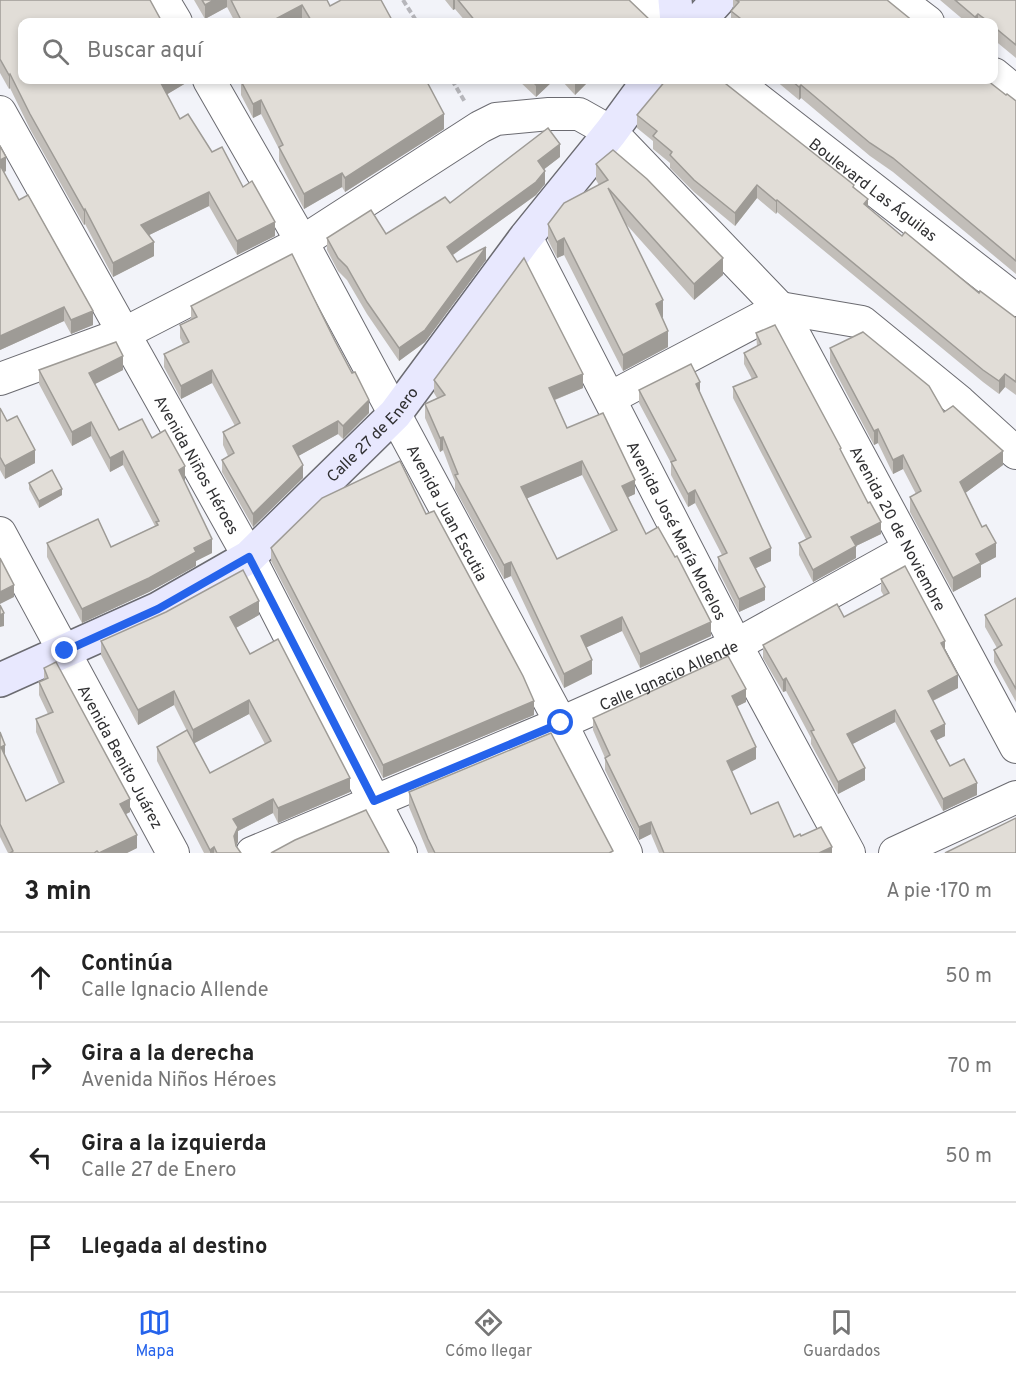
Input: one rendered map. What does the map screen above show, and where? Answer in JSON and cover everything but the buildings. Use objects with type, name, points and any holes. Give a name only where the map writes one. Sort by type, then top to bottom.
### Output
[{"type":"street","points":[[163,0],[174,18]]},
{"type":"street","points":[[643,0],[660,18]]},
{"type":"street","points":[[675,0],[677,18]]},
{"type":"street","points":[[702,18],[718,0]]},
{"type":"street","points":[[900,0],[923,18]]},
{"type":"street","points":[[998,78],[1016,92]]},
{"type":"street","name":"Avenida Juan Escutia","points":[[211,84],[302,242],[395,414],[561,723],[626,853]]},
{"type":"street","name":"Calle 27 de Enero","points":[[0,680],[158,609],[249,557],[395,414],[526,237],[611,132],[646,84]]},
{"type":"street","name":"Boulevard Las Águilas","points":[[738,84],[1016,300]]},
{"type":"street","name":"Avenida Niños Héroes","points":[[0,112],[249,557],[401,853]]},
{"type":"street","name":"Avenida 20 de Noviembre","points":[[0,379],[125,333],[302,242],[480,127],[496,119],[549,114],[579,114],[611,132],[780,308],[1016,747]]},
{"type":"street","name":"Avenida José María Morelos","points":[[526,237],[736,645],[849,853]]},
{"type":"street","points":[[610,398],[780,308],[862,322],[960,402],[1016,453]]},
{"type":"street","name":"Avenida Benito Juárez","points":[[0,533],[173,853]]},
{"type":"street","name":"Calle Ignacio Allende","points":[[252,853],[561,723],[736,645],[909,549]]},
{"type":"street","points":[[895,853],[1016,797]]},
{"type":"path","points":[[403,0],[414,18]]},
{"type":"route","points":[[65,651],[158,609],[249,557],[374,801],[561,723]]}]
